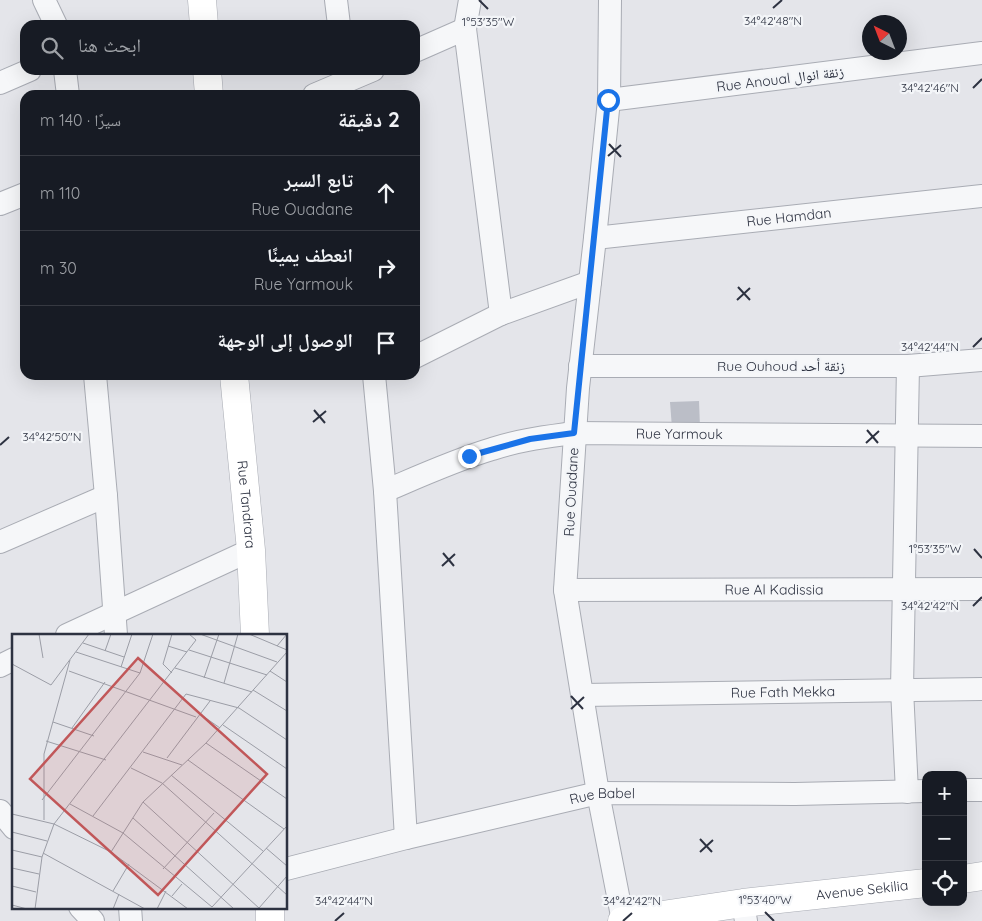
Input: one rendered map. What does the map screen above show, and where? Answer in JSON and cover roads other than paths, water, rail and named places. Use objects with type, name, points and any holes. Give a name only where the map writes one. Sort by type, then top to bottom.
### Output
[{"type":"main road","points":[[202,0],[204,20]]},
{"type":"main road","points":[[207,75],[209,90]]},
{"type":"main road","name":"Rue Tandrara","points":[[234,380],[251,550],[255,634]]},
{"type":"main road","points":[[967,878],[982,876]]},
{"type":"main road","name":"Avenue Sekilia","points":[[622,921],[744,912],[922,884]]},
{"type":"main road","points":[[270,908],[270,921]]},
{"type":"street","points":[[44,0],[54,20]]},
{"type":"street","points":[[336,0],[338,20]]},
{"type":"street","points":[[470,0],[465,29],[501,314]]},
{"type":"street","name":"Rue Ouadane","points":[[610,0],[608,100],[596,238],[580,366],[574,433],[565,590],[598,793],[622,921]]},
{"type":"street","points":[[420,49],[465,29]]},
{"type":"street","name":"Rue Anoual زنقة انوال","points":[[608,100],[982,53]]},
{"type":"street","points":[[0,82],[20,74]]},
{"type":"street","points":[[66,75],[67,90]]},
{"type":"street","points":[[327,90],[362,75]]},
{"type":"street","points":[[0,204],[20,196]]},
{"type":"street","name":"Rue Hamdan","points":[[596,238],[982,196]]},
{"type":"street","points":[[420,354],[501,314],[590,282]]},
{"type":"street","name":"Rue Ouhoud زنقة أحد","points":[[580,366],[908,366],[982,360]]},
{"type":"street","points":[[908,366],[902,689],[916,792]]},
{"type":"street","points":[[95,380],[115,624]]},
{"type":"street","points":[[376,380],[406,838]]},
{"type":"street","name":"Rue Yarmouk","points":[[385,491],[469,456],[494,448],[530,439],[574,433],[982,436]]},
{"type":"street","points":[[0,542],[106,496]]},
{"type":"street","points":[[71,634],[115,624],[251,550]]},
{"type":"street","name":"Rue Al Kadissia","points":[[565,590],[982,589]]},
{"type":"street","points":[[0,666],[12,660]]},
{"type":"street","name":"Rue Fath Mekka","points":[[583,695],[902,689],[982,690]]},
{"type":"street","points":[[967,790],[982,790]]},
{"type":"street","name":"Rue Babel","points":[[288,868],[598,793],[795,794],[916,792]]},
{"type":"street","points":[[0,811],[12,826]]},
{"type":"street","points":[[81,908],[93,921]]},
{"type":"street","points":[[130,908],[131,921]]}]
